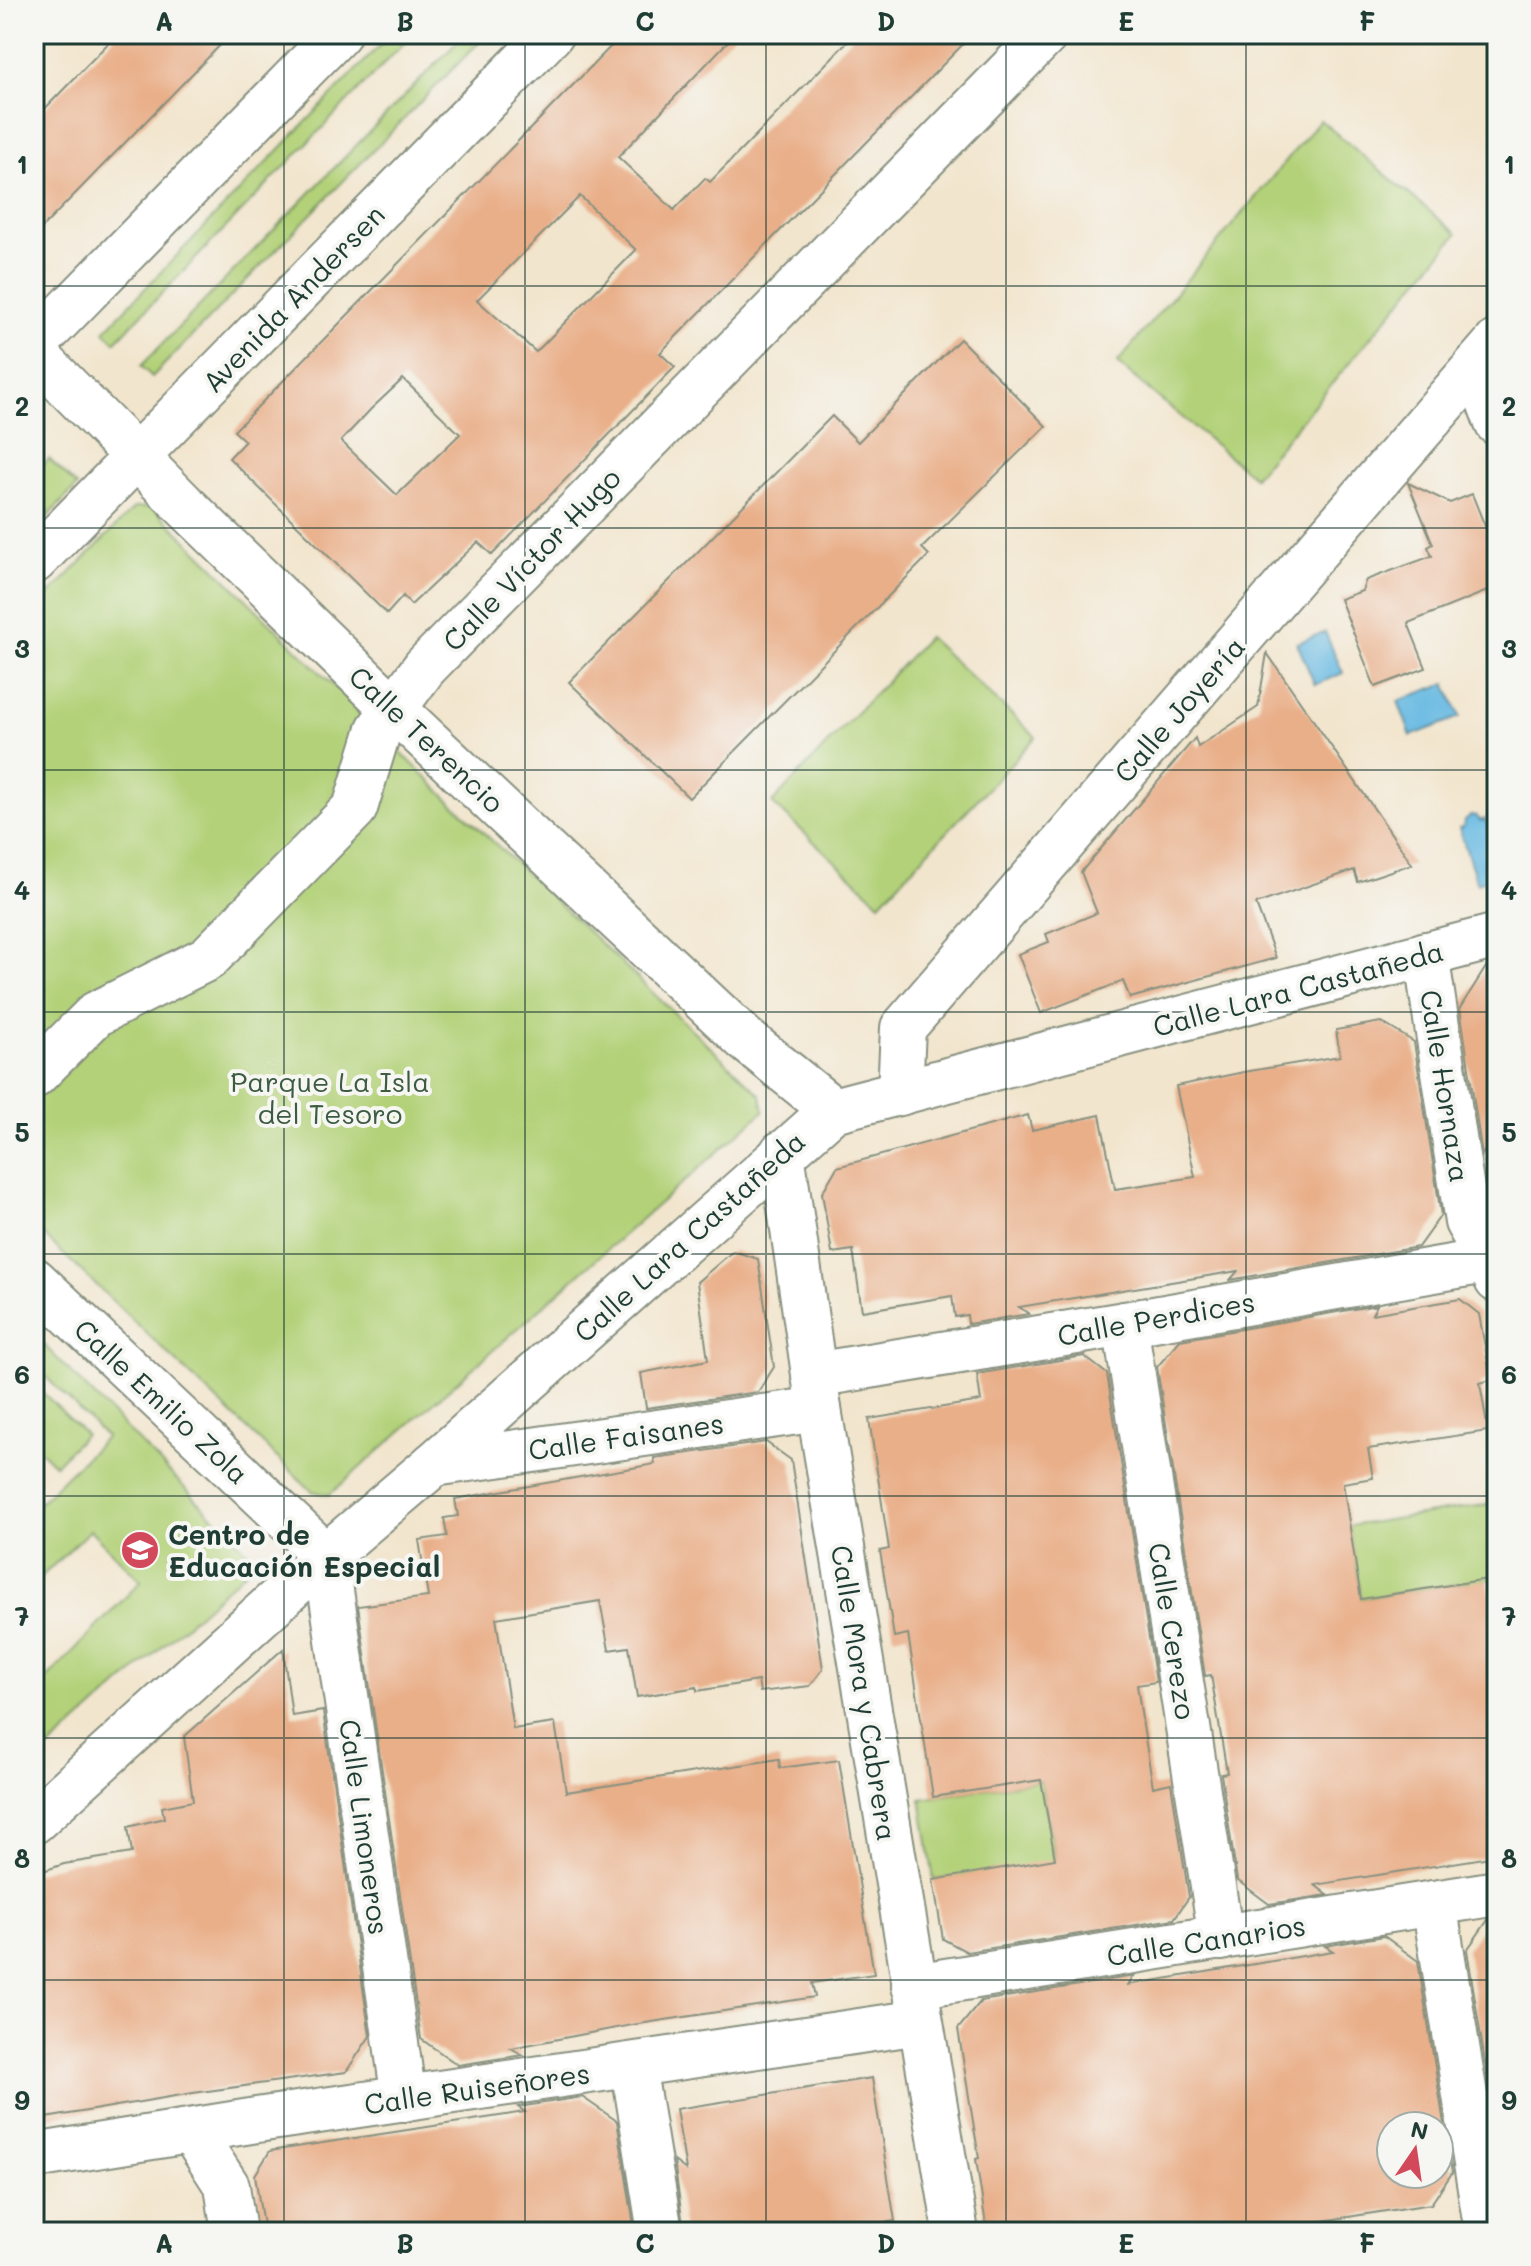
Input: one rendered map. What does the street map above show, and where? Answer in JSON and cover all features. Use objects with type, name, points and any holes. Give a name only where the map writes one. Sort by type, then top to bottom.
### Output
[{"type":"street","points":[[34,345],[338,34]]},
{"type":"street","name":"Avenida Andersen","points":[[34,561],[551,34]]},
{"type":"street","name":"Calle Víctor Hugo","points":[[34,1076],[96,1014],[208,958],[355,808],[379,729],[425,667],[1046,34]]},
{"type":"street","name":"Calle Terencio","points":[[34,353],[393,708],[745,1039],[833,1110]]},
{"type":"street","points":[[1487,354],[1497,423]]},
{"type":"street","name":"Calle Joyería","points":[[900,1093],[903,1028],[1487,354]]},
{"type":"street","name":"Calle Lara Castañeda","points":[[34,1821],[326,1556],[833,1110],[1497,936]]},
{"type":"street","name":"Calle Hornaza","points":[[1426,954],[1467,1222],[1494,1267]]},
{"type":"street","name":"Calle Mora y Cabrera","points":[[782,1153],[816,1392],[956,2232]]},
{"type":"street","name":"Calle Perdices","points":[[816,1392],[1125,1324],[1494,1267]]},
{"type":"street","name":"Calle Emilio Zola","points":[[34,1280],[326,1556]]},
{"type":"street","name":"Calle Cerezo","points":[[1125,1324],[1221,1938]]},
{"type":"street","name":"Calle Faisanes","points":[[434,1464],[816,1392]]},
{"type":"street","name":"Calle Limoneros","points":[[326,1556],[404,2099]]},
{"type":"street","name":"Calle Canarios","points":[[917,2004],[1221,1938],[1497,1893]]},
{"type":"street","points":[[1434,1903],[1487,2232]]},
{"type":"street","name":"Calle Ruiseñores","points":[[34,2156],[633,2065],[917,2004]]},
{"type":"street","points":[[633,2065],[660,2232]]},
{"type":"street","points":[[192,2132],[227,2186],[234,2232]]},
{"type":"green space","points":[[391,34],[413,34],[115,342],[104,331]]},
{"type":"green space","points":[[465,34],[487,34],[152,377],[141,366]]},
{"type":"green space","points":[[1320,120],[1457,234],[1254,477],[1117,363]]},
{"type":"green space","points":[[49,459],[77,486],[34,531],[34,474]]},
{"type":"green space","name":"Parque La Isla del Tesoro","points":[[153,507],[446,797],[761,1095],[764,1111],[329,1495],[312,1491],[34,1226],[34,610],[134,508]]},
{"type":"green space","points":[[928,637],[1036,737],[880,903],[772,803]]},
{"type":"green space","name":"Centro de Educación Especial","points":[[34,1335],[257,1561],[34,1762],[34,1692],[141,1581],[90,1530],[40,1578],[34,1572],[34,1508],[106,1437],[34,1365]]},
{"type":"green space","points":[[34,1384],[85,1434],[55,1465],[34,1445]]},
{"type":"green space","points":[[1497,1503],[1497,1578],[1361,1599],[1349,1526]]},
{"type":"green space","points":[[1041,1780],[1055,1861],[934,1880],[921,1799]]},
{"type":"water","points":[[1325,632],[1343,673],[1315,685],[1297,643]]},
{"type":"water","points":[[1446,683],[1460,717],[1411,736],[1398,701]]},
{"type":"water","points":[[1471,815],[1481,821],[1485,819],[1497,855],[1497,876],[1477,883],[1459,828]]},
{"type":"building","points":[[117,34],[231,34],[34,236],[34,120]]},
{"type":"building","points":[[623,34],[735,34],[618,157],[674,210],[705,178],[710,182],[855,34],[973,34],[660,353],[675,367],[492,555],[478,542],[411,605],[403,596],[387,614],[229,458],[245,441],[234,431]],"holes":[[[580,196],[636,250],[536,352],[477,300]],[[403,379],[460,434],[397,495],[341,441]]]},
{"type":"building","points":[[960,339],[1046,426],[922,548],[929,555],[689,798],[569,682],[832,416],[858,442]]},
{"type":"building","points":[[1408,483],[1450,503],[1472,494],[1497,556],[1497,587],[1408,623],[1426,668],[1375,687],[1340,599],[1362,591],[1366,580],[1432,556],[1428,547],[1433,544]]},
{"type":"building","points":[[1267,653],[1412,864],[1358,882],[1354,870],[1256,904],[1276,958],[1130,998],[1123,981],[1041,1013],[1018,954],[1049,942],[1046,934],[1097,913],[1081,872],[1195,738],[1198,747],[1258,707]]},
{"type":"building","points":[[1497,962],[1497,1134],[1482,1155],[1460,1008],[1488,964]]},
{"type":"building","points":[[1381,1022],[1414,1042],[1441,1215],[1418,1247],[1230,1280],[1238,1271],[1019,1307],[1029,1314],[968,1324],[967,1315],[955,1317],[952,1296],[862,1311],[853,1250],[832,1253],[822,1193],[837,1167],[1028,1115],[1032,1130],[1100,1115],[1115,1189],[1195,1177],[1176,1086],[1340,1056],[1336,1030]]},
{"type":"building","points":[[733,1251],[758,1259],[774,1367],[758,1392],[646,1408],[641,1373],[708,1360],[697,1282]]},
{"type":"building","points":[[1460,1299],[1479,1314],[1491,1380],[1480,1383],[1488,1431],[1368,1449],[1373,1478],[1343,1483],[1361,1599],[1488,1579],[1497,1633],[1497,1856],[1315,1885],[1328,1895],[1269,1904],[1237,1880],[1221,1774],[1227,1773],[1211,1675],[1205,1676],[1157,1367],[1180,1340],[1377,1305],[1372,1314]]},
{"type":"building","points":[[1084,1356],[1107,1374],[1156,1682],[1137,1685],[1143,1726],[1153,1787],[1171,1783],[1189,1897],[1174,1919],[967,1952],[943,1939],[933,1880],[1055,1859],[1041,1780],[933,1797],[908,1634],[894,1637],[880,1551],[889,1549],[869,1419],[981,1401],[977,1374]]},
{"type":"building","points":[[766,1442],[791,1460],[823,1669],[810,1686],[760,1692],[758,1681],[637,1697],[629,1647],[609,1650],[600,1601],[496,1618],[513,1729],[555,1723],[566,1792],[779,1759],[780,1768],[839,1760],[874,1974],[812,1983],[815,1997],[632,2025],[511,2048],[523,2055],[458,2065],[421,2039],[358,1606],[428,1597],[419,1540],[447,1536],[444,1518],[458,1516],[455,1499],[655,1464],[654,1458]]},
{"type":"building","points":[[283,1649],[292,1716],[323,1711],[370,2036],[346,2072],[193,2093],[34,2120],[34,1874],[64,1864],[132,1853],[128,1827],[164,1818],[162,1807],[193,1801],[184,1737]]},
{"type":"building","points":[[1497,1918],[1497,2105],[1493,2112],[1467,1950],[1488,1920]]},
{"type":"building","points":[[1384,1936],[1418,1961],[1442,2110],[1375,2110],[1375,2190],[1440,2190],[1431,2204],[1252,2232],[987,2232],[976,2159],[979,2158],[958,2029],[981,2001],[1134,1976],[1128,1985],[1333,1951],[1325,1946]]},
{"type":"building","points":[[872,2078],[895,2221],[830,2232],[684,2232],[674,2161],[686,2170],[676,2109]]},
{"type":"building","points":[[582,2097],[617,2121],[635,2232],[264,2232],[255,2175],[270,2151],[525,2112],[518,2107]]},
{"type":"place","name":"Centro de Educación Especial","points":[[140,1550]]}]
